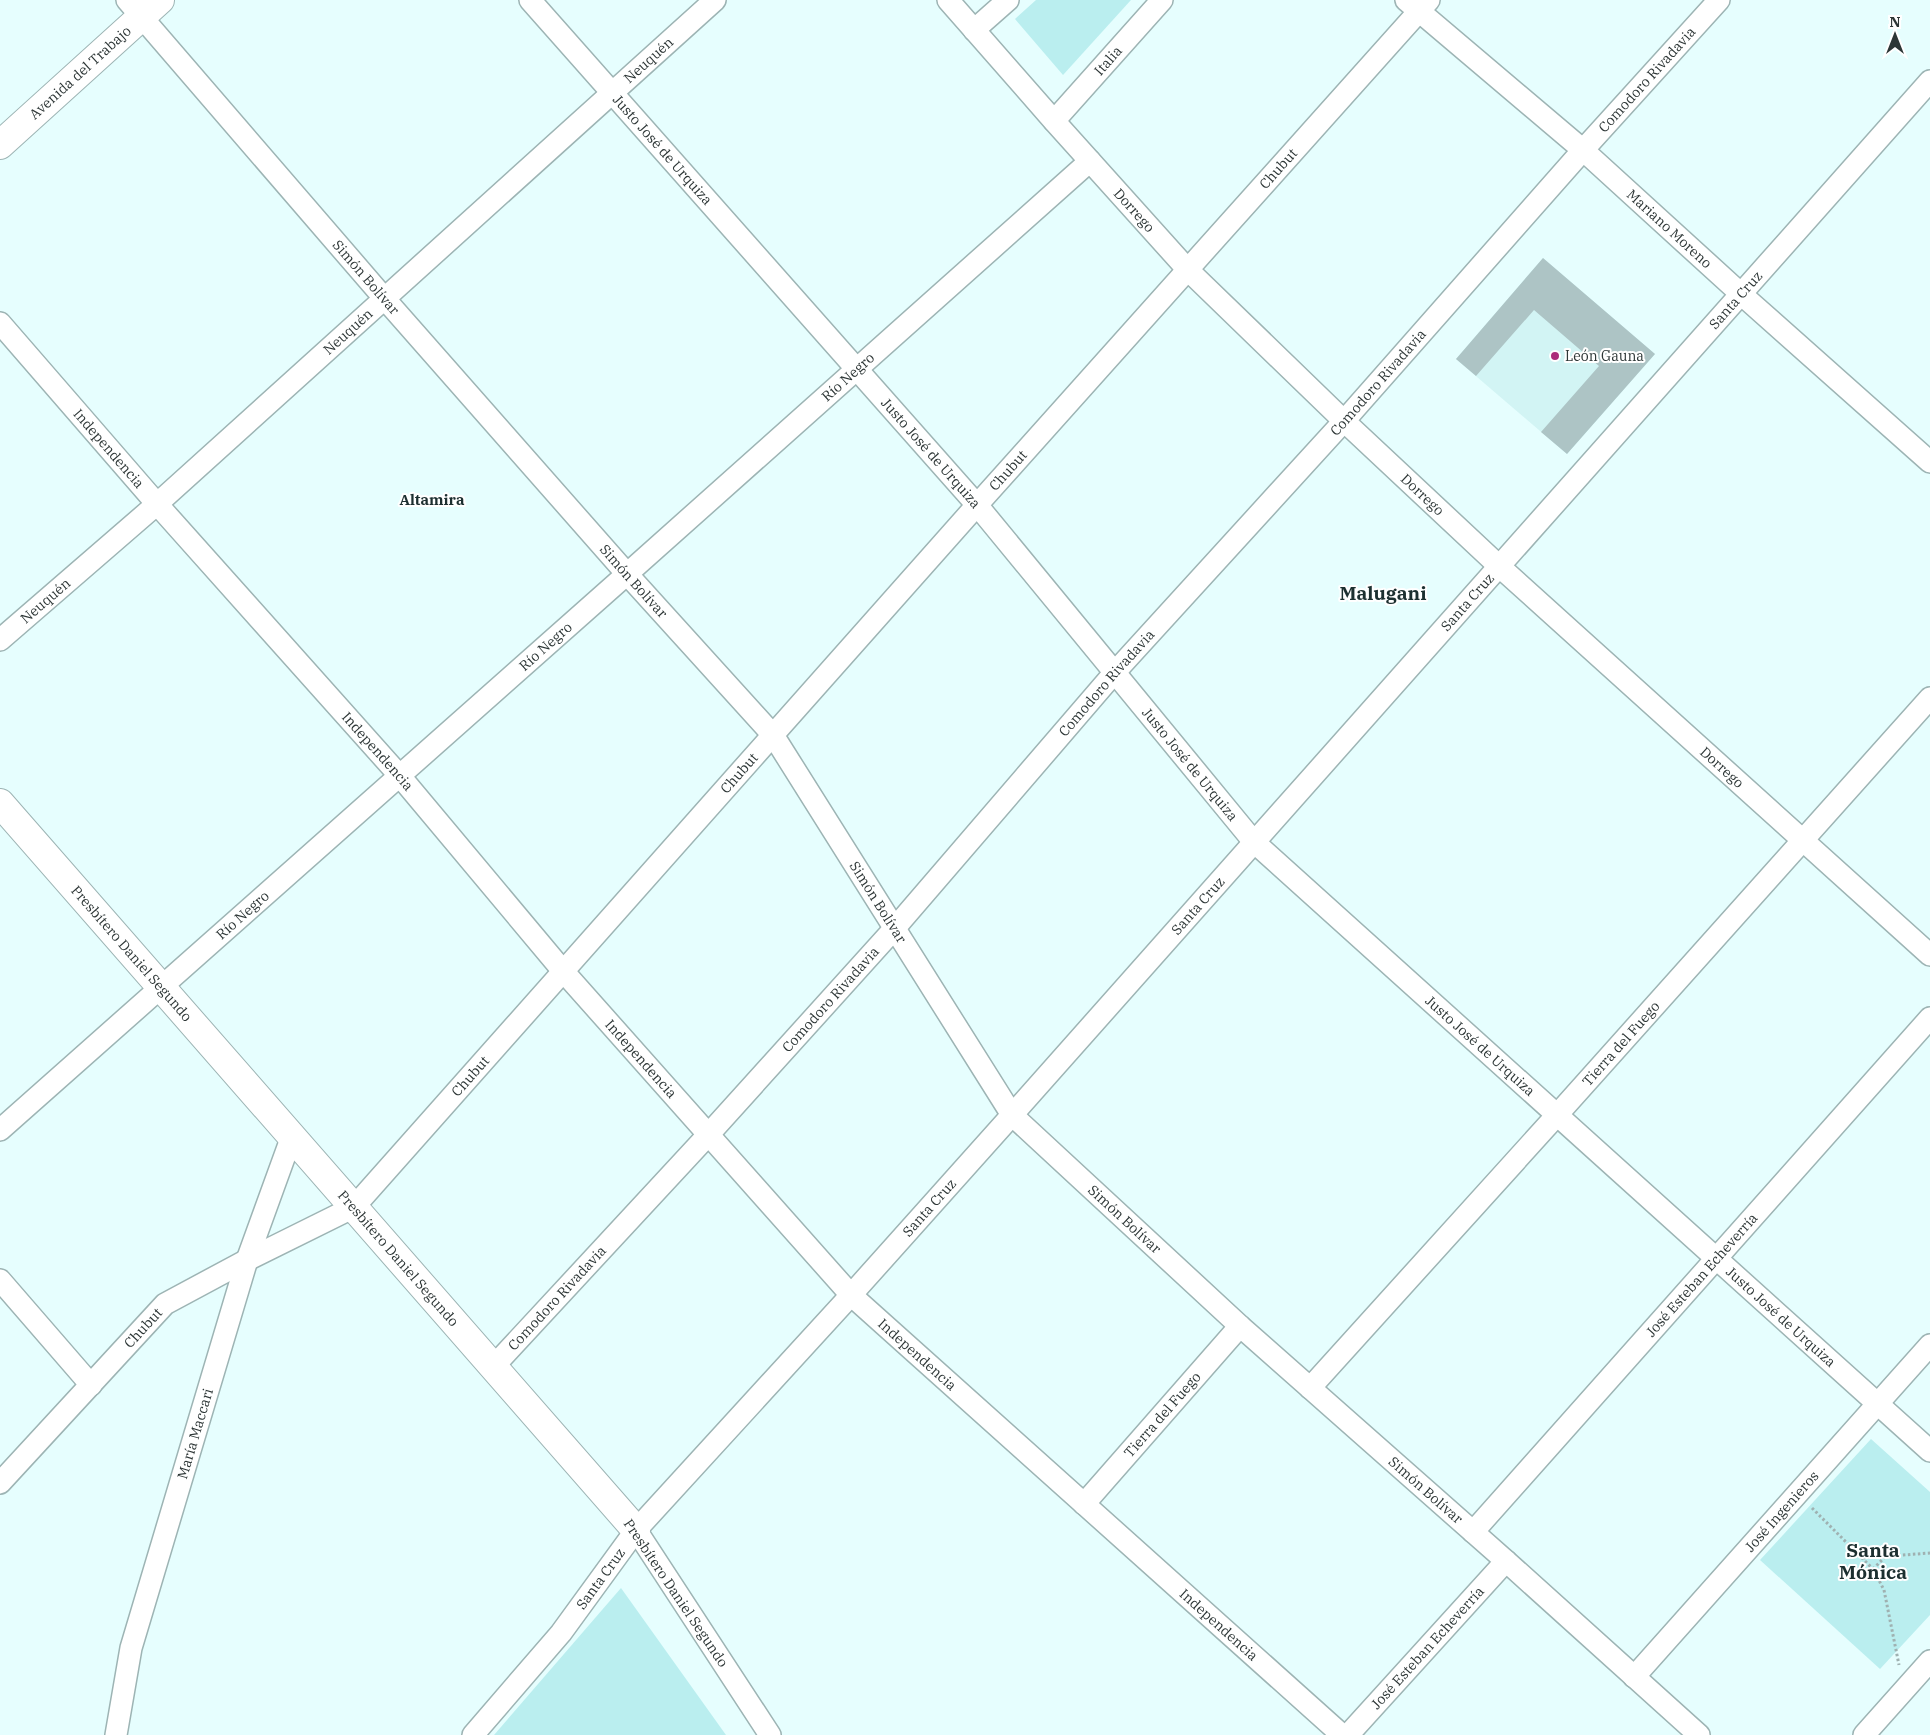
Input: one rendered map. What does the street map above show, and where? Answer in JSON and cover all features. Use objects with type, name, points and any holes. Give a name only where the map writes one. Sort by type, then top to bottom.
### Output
[{"type":"main road","name":"Avenida del Trabajo","points":[[0,145],[142,5]]},
{"type":"main road","name":"Presbítero Daniel Segundo","points":[[0,803],[636,1530]]},
{"type":"street","name":"Justo José de Urquiza","points":[[530,0],[977,505],[1254,842],[1930,1451]]},
{"type":"street","name":"Neuquén","points":[[0,640],[157,504],[715,0]]},
{"type":"street","name":"Dorrego","points":[[948,0],[1188,270],[1344,421],[1500,567],[1930,955]]},
{"type":"street","points":[[974,30],[1008,0]]},
{"type":"street","name":"Italia","points":[[1054,121],[1162,0]]},
{"type":"street","name":"Comodoro Rivadavia","points":[[493,1367],[708,1135],[894,928],[1115,672],[1344,421],[1583,150],[1719,0]]},
{"type":"street","name":"Mariano Moreno","points":[[1418,4],[1930,462]]},
{"type":"street","name":"Chubut","points":[[0,1483],[165,1304],[247,1260],[354,1207],[1188,270],[1418,4]]},
{"type":"street","name":"Simón Bolívar","points":[[142,5],[384,298],[627,574],[773,735],[1012,1115],[1240,1326],[1699,1735]]},
{"type":"street","name":"Santa Cruz","points":[[473,1735],[561,1633],[636,1530],[851,1295],[1012,1115],[1930,81]]},
{"type":"street","name":"Río Negro","points":[[0,1130],[1090,161]]},
{"type":"street","name":"Independencia","points":[[0,323],[157,504],[399,776],[563,971],[851,1295],[1342,1735]]},
{"type":"street","name":"Tierra del Fuego","points":[[1310,1388],[1930,698]]},
{"type":"street","name":"José Esteban Echeverría","points":[[1473,1532],[1930,1018]]},
{"type":"street","name":"María Maccari","points":[[116,1735],[131,1648],[247,1260],[292,1136]]},
{"type":"street","points":[[0,1280],[91,1385]]},
{"type":"street","name":"Tierra del Fuego","points":[[1084,1504],[1240,1326]]},
{"type":"street","name":"José Ingenieros","points":[[1634,1677],[1930,1345]]},
{"type":"street","name":"Presbítero Daniel Segundo","points":[[636,1530],[770,1735]]},
{"type":"street","name":"José Esteban Echeverría","points":[[1348,1735],[1506,1562]]},
{"type":"street","points":[[1864,1735],[1930,1661]]},
{"type":"path","points":[[1798,1494],[1873,1569],[1884,1590],[1904,1690]]},
{"type":"path","points":[[1862,1558],[1930,1553]]},
{"type":"path","points":[[1873,1569],[1885,1556]]},
{"type":"shaded area","points":[[1036,0],[1131,0],[1063,75],[1015,19]]},
{"type":"shaded area","name":"León Gauna","points":[[1543,258],[1655,354],[1567,454],[1456,359]]},
{"type":"shaded area","points":[[1871,1439],[1930,1492],[1930,1615],[1880,1669],[1760,1560]]},
{"type":"shaded area","points":[[621,1588],[726,1735],[494,1735]]},
{"type":"building","name":"León Gauna","points":[[1543,258],[1655,354],[1567,454],[1541,432],[1599,366],[1534,310],[1476,376],[1456,359]]},
{"type":"place","name":"León Gauna","points":[[1555,356]]},
{"type":"district","name":"Altamira","points":[[432,499]]},
{"type":"district","name":"Malugani","points":[[1383,593]]},
{"type":"district","name":"Santa Mónica","points":[[1873,1561]]}]
